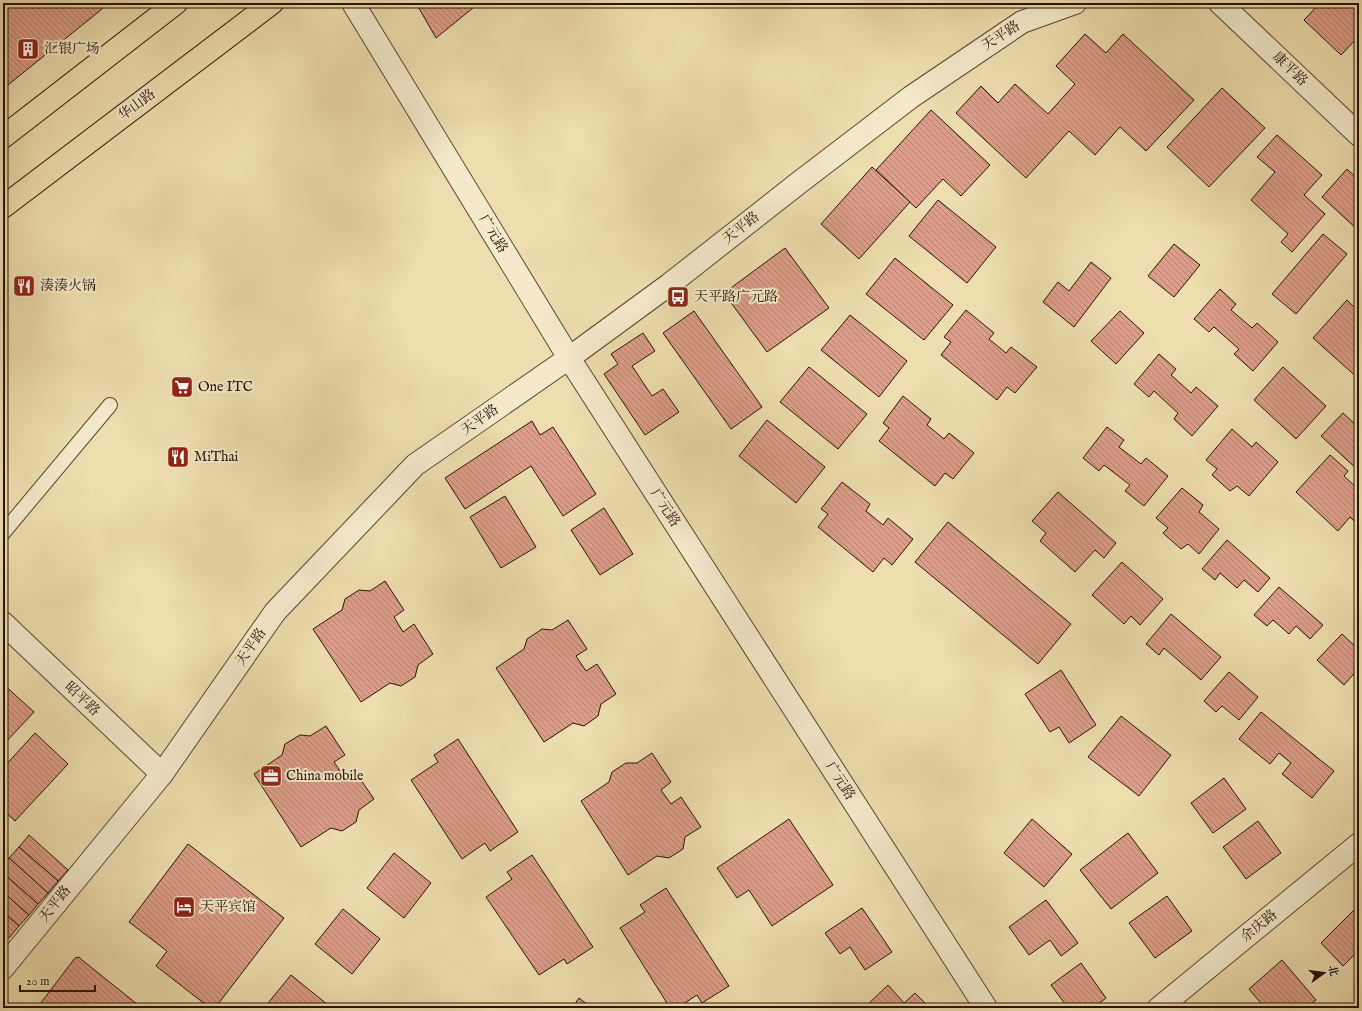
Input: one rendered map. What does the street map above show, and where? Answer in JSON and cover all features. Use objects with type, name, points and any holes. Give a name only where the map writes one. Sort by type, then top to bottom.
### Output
[{"type":"main road","points":[[3,137],[176,3]]},
{"type":"main road","name":"华山路","points":[[3,208],[272,3]]},
{"type":"street","name":"广元路","points":[[353,3],[569,358],[986,1008]]},
{"type":"street","name":"天平路","points":[[3,968],[162,774],[275,612],[415,465],[569,358],[670,284],[911,97],[1022,22],[1075,3]]},
{"type":"street","name":"康平路","points":[[1220,3],[1359,135]]},
{"type":"street","name":"昭平路","points":[[3,624],[162,774]]},
{"type":"street","name":"余庆路","points":[[1159,1008],[1359,844]]},
{"type":"lane","points":[[3,533],[110,405]]},
{"type":"building","name":"汇银广场","points":[[3,3],[103,3],[102,9],[3,89]]},
{"type":"building","points":[[416,3],[479,3],[436,38]]},
{"type":"building","points":[[1320,3],[1359,3],[1359,36],[1341,55],[1304,20]]},
{"type":"building","points":[[1085,34],[1106,53],[1123,34],[1194,100],[1146,151],[1120,127],[1095,155],[1069,131],[1026,178],[956,113],[981,86],[998,103],[1015,84],[1048,114],[1075,84],[1056,66]]},
{"type":"building","points":[[1222,88],[1265,128],[1209,187],[1167,147]]},
{"type":"building","points":[[931,110],[990,165],[961,196],[943,179],[916,208],[876,170]]},
{"type":"building","points":[[1277,135],[1322,175],[1304,195],[1325,214],[1292,252],[1281,242],[1288,234],[1251,200],[1275,172],[1257,157]]},
{"type":"building","points":[[872,167],[910,202],[859,259],[821,224]]},
{"type":"building","points":[[1347,169],[1359,180],[1359,231],[1322,197]]},
{"type":"building","points":[[938,200],[996,247],[967,283],[909,236]]},
{"type":"building","points":[[1323,234],[1347,254],[1296,314],[1272,294]]},
{"type":"building","points":[[1174,244],[1200,265],[1174,297],[1148,276]]},
{"type":"building","points":[[785,248],[829,308],[767,352],[724,293]]},
{"type":"building","points":[[895,258],[953,305],[924,340],[866,294]]},
{"type":"building","points":[[1091,262],[1111,278],[1074,327],[1043,302],[1058,282],[1069,291]]},
{"type":"building","points":[[1220,289],[1236,304],[1231,310],[1252,328],[1257,323],[1278,342],[1253,371],[1234,354],[1239,349],[1214,327],[1209,332],[1194,319]]},
{"type":"building","points":[[1347,300],[1359,312],[1359,379],[1313,338]]},
{"type":"building","points":[[966,310],[994,333],[989,339],[1006,353],[1011,347],[1037,367],[1015,393],[1007,387],[997,400],[941,355],[951,342],[944,337]]},
{"type":"building","points":[[694,311],[762,407],[731,429],[663,333]]},
{"type":"building","points":[[1120,311],[1144,333],[1116,364],[1091,341]]},
{"type":"building","points":[[850,315],[907,361],[879,397],[821,350]]},
{"type":"building","points":[[643,333],[655,351],[632,366],[652,396],[663,389],[679,412],[645,435],[604,374],[618,364],[611,354]]},
{"type":"building","points":[[1159,354],[1176,369],[1171,375],[1191,393],[1196,387],[1218,406],[1192,436],[1174,419],[1178,413],[1154,391],[1149,397],[1134,384]]},
{"type":"building","points":[[809,367],[867,414],[838,449],[780,402]]},
{"type":"building","points":[[1283,367],[1326,406],[1296,439],[1254,400]]},
{"type":"building","points":[[903,396],[931,419],[927,425],[944,439],[949,433],[974,453],[953,479],[945,473],[935,486],[879,441],[889,428],[883,423]]},
{"type":"building","points":[[1343,413],[1359,428],[1359,471],[1321,436]]},
{"type":"building","points":[[767,420],[825,467],[796,503],[739,456]]},
{"type":"building","points":[[532,421],[540,435],[553,427],[596,494],[563,516],[531,466],[465,509],[445,478]]},
{"type":"building","points":[[1107,427],[1124,440],[1119,447],[1141,464],[1146,458],[1168,476],[1144,506],[1125,491],[1130,485],[1104,465],[1099,471],[1083,458]]},
{"type":"building","points":[[1232,429],[1252,447],[1256,442],[1278,462],[1249,496],[1237,486],[1230,491],[1212,475],[1217,469],[1206,460]]},
{"type":"building","points":[[1330,455],[1348,471],[1344,476],[1359,490],[1359,519],[1356,523],[1350,517],[1338,531],[1296,492]]},
{"type":"building","points":[[842,482],[870,504],[866,511],[883,525],[888,518],[913,539],[892,565],[884,558],[873,572],[818,527],[828,514],[821,509]]},
{"type":"building","points":[[1182,488],[1203,505],[1199,512],[1219,529],[1199,554],[1188,544],[1181,549],[1163,533],[1168,528],[1156,518]]},
{"type":"building","points":[[1058,492],[1116,543],[1104,558],[1095,550],[1075,572],[1040,541],[1046,533],[1032,521]]},
{"type":"building","points":[[505,496],[536,547],[501,568],[470,517]]},
{"type":"building","points":[[604,508],[633,554],[600,575],[571,530]]},
{"type":"building","points":[[948,522],[1071,624],[1038,664],[915,562]]},
{"type":"building","points":[[1227,540],[1270,578],[1258,592],[1244,580],[1237,588],[1220,573],[1215,580],[1202,569]]},
{"type":"building","points":[[1122,562],[1163,599],[1140,625],[1131,616],[1124,624],[1092,595]]},
{"type":"building","points":[[385,581],[404,610],[394,617],[403,632],[414,624],[433,654],[418,665],[415,677],[401,686],[390,683],[361,702],[313,629],[342,610],[345,599],[359,590],[370,591]]},
{"type":"building","points":[[1279,587],[1323,625],[1310,639],[1296,626],[1289,634],[1273,620],[1267,626],[1254,615]]},
{"type":"building","points":[[1171,614],[1221,657],[1201,680],[1164,648],[1159,655],[1146,644]]},
{"type":"building","points":[[568,620],[587,649],[576,656],[586,671],[597,664],[616,694],[601,704],[598,716],[584,726],[573,723],[544,742],[496,668],[524,649],[527,639],[542,629],[552,630]]},
{"type":"building","points":[[1342,634],[1359,650],[1359,668],[1344,685],[1317,660]]},
{"type":"building","points":[[1061,670],[1096,725],[1069,743],[1059,727],[1050,732],[1025,694]]},
{"type":"building","points":[[1229,672],[1258,697],[1239,720],[1222,706],[1216,712],[1204,701]]},
{"type":"building","points":[[3,684],[34,712],[3,745]]},
{"type":"building","points":[[1261,712],[1334,771],[1312,798],[1282,774],[1291,763],[1279,753],[1270,764],[1239,739]]},
{"type":"building","points":[[1121,716],[1171,755],[1139,796],[1088,757]]},
{"type":"building","points":[[326,726],[345,755],[334,762],[344,777],[354,770],[374,799],[359,810],[356,822],[342,831],[331,828],[301,847],[254,774],[282,755],[285,744],[300,735],[310,736]]},
{"type":"building","points":[[35,733],[68,764],[15,821],[3,810],[3,768]]},
{"type":"building","points":[[458,739],[518,832],[490,851],[485,843],[462,859],[411,780],[438,762],[434,755]]},
{"type":"building","points":[[652,753],[671,782],[661,790],[671,804],[681,797],[701,827],[685,837],[683,849],[669,858],[657,856],[628,875],[581,801],[609,782],[612,772],[626,763],[637,763]]},
{"type":"building","points":[[1224,778],[1246,809],[1213,833],[1191,803]]},
{"type":"building","points":[[789,819],[833,885],[772,926],[749,890],[737,898],[717,868]]},
{"type":"building","points":[[1032,819],[1072,854],[1044,887],[1004,853]]},
{"type":"building","points":[[1258,821],[1281,853],[1246,879],[1223,847]]},
{"type":"building","points":[[1128,833],[1158,873],[1111,909],[1080,870]]},
{"type":"building","points":[[29,835],[68,870],[58,881],[19,847]]},
{"type":"building","points":[[188,844],[284,918],[215,1008],[210,1008],[156,966],[167,951],[129,922]]},
{"type":"building","points":[[19,847],[58,881],[48,893],[9,858]]},
{"type":"building","points":[[394,853],[431,883],[404,918],[367,888]]},
{"type":"building","points":[[532,855],[593,947],[567,964],[564,959],[539,975],[486,897],[512,879],[507,872]]},
{"type":"building","points":[[9,858],[48,893],[38,904],[3,873],[3,865]]},
{"type":"building","points":[[3,873],[38,904],[29,915],[3,892]]},
{"type":"building","points":[[666,888],[729,986],[702,1003],[697,995],[677,1008],[670,1008],[620,928],[645,912],[640,905]]},
{"type":"building","points":[[3,892],[29,915],[19,926],[3,912]]},
{"type":"building","points":[[1167,896],[1192,931],[1155,958],[1129,923]]},
{"type":"building","points":[[1046,900],[1078,943],[1061,956],[1050,940],[1029,955],[1009,927]]},
{"type":"building","points":[[862,908],[892,952],[865,970],[850,947],[840,954],[825,933]]},
{"type":"building","points":[[343,909],[380,939],[352,974],[315,944]]},
{"type":"building","points":[[1355,909],[1359,912],[1359,950],[1343,966],[1321,943]]},
{"type":"building","points":[[3,912],[19,926],[9,938],[3,932]]},
{"type":"building","points":[[79,957],[142,1008],[37,1008],[75,958]]},
{"type":"building","points":[[1282,960],[1316,1000],[1306,1008],[1265,1008],[1249,989]]},
{"type":"building","points":[[1081,963],[1106,998],[1093,1008],[1068,1008],[1051,985]]},
{"type":"building","points":[[291,975],[328,1005],[325,1008],[264,1008]]},
{"type":"building","points":[[888,985],[904,1003],[915,993],[930,1008],[864,1008]]},
{"type":"building","points":[[579,998],[592,1008],[572,1008]]},
{"type":"place","name":"汇银广场","points":[[28,49]]},
{"type":"place","name":"湊湊火锅","points":[[24,286]]},
{"type":"place","name":"天平路广元路","points":[[678,297]]},
{"type":"place","name":"One ITC","points":[[182,387]]},
{"type":"place","name":"MiThai","points":[[178,457]]},
{"type":"place","name":"China mobile","points":[[271,776]]},
{"type":"place","name":"天平宾馆","points":[[184,907]]}]
